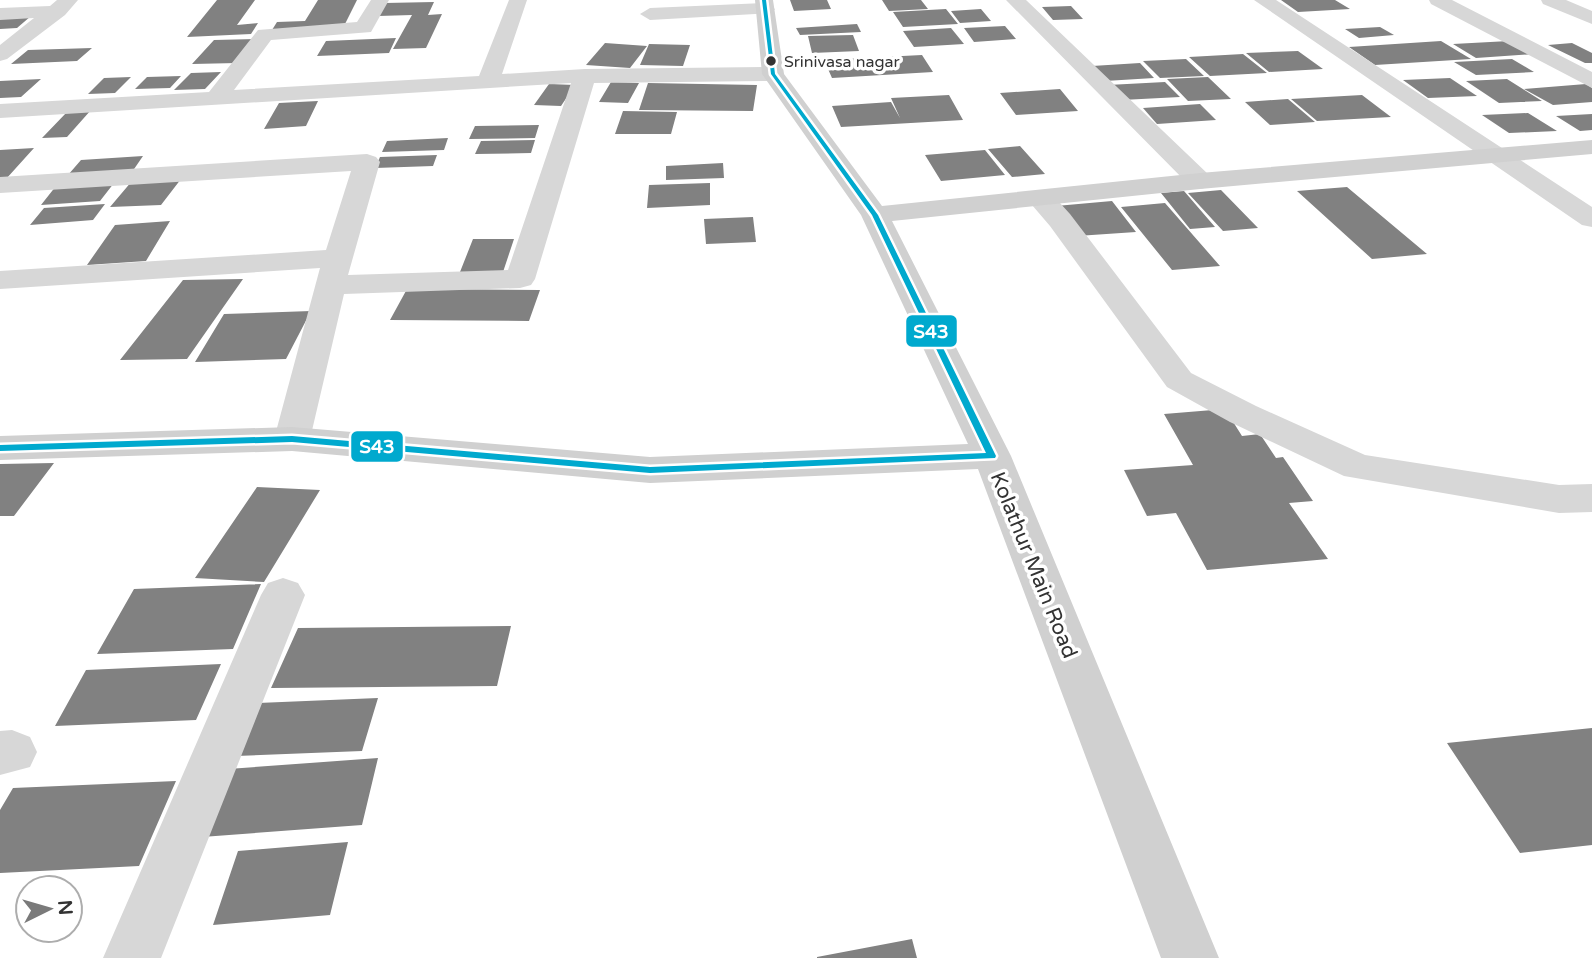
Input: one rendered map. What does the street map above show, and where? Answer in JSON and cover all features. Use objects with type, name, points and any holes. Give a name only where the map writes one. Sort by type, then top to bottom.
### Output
[{"type":"street","points":[[216,98],[265,34],[364,28],[380,0]]},
{"type":"street","points":[[488,82],[518,0]]},
{"type":"street","points":[[1015,0],[1200,181]]},
{"type":"street","points":[[1263,0],[1592,219]]},
{"type":"street","points":[[1438,0],[1592,81]]},
{"type":"street","points":[[1550,0],[1592,18]]},
{"type":"street","points":[[0,14],[64,5]]},
{"type":"street","points":[[0,55],[64,5]]},
{"type":"street","points":[[650,14],[764,5]]},
{"type":"street","name":"Kolathur Main Road","points":[[764,5],[773,74],[875,215],[992,456],[1190,958]]},
{"type":"street","points":[[0,111],[586,76],[773,74]]},
{"type":"street","points":[[0,280],[334,272],[520,279],[586,76]]},
{"type":"street","points":[[875,215],[1200,181],[1592,147]]},
{"type":"street","points":[[0,185],[367,162],[334,272],[292,439]]},
{"type":"street","points":[[1040,198],[1060,220],[1179,380],[1221,403],[1357,467],[1559,499],[1592,498]]},
{"type":"street","points":[[0,448],[292,439],[650,470],[992,456]]},
{"type":"street","points":[[132,958],[283,596]]},
{"type":"building","points":[[217,0],[255,0],[237,25],[258,23],[251,34],[187,37]]},
{"type":"building","points":[[318,0],[357,0],[344,26],[272,30],[277,22],[305,21]]},
{"type":"building","points":[[790,0],[827,0],[831,9],[794,11]]},
{"type":"building","points":[[882,0],[921,0],[928,9],[889,11]]},
{"type":"building","points":[[1281,0],[1335,0],[1350,9],[1298,12]]},
{"type":"building","points":[[434,2],[428,15],[442,14],[426,48],[393,49],[412,15],[378,16],[385,3]]},
{"type":"building","points":[[1071,6],[1083,19],[1053,20],[1042,7]]},
{"type":"building","points":[[946,9],[958,24],[903,27],[893,12]]},
{"type":"building","points":[[981,9],[991,21],[960,23],[951,11]]},
{"type":"building","points":[[31,16],[17,28],[0,29],[0,18]]},
{"type":"building","points":[[857,24],[861,32],[800,35],[796,28]]},
{"type":"building","points":[[1005,26],[1016,39],[974,42],[964,28]]},
{"type":"building","points":[[1380,27],[1394,35],[1359,38],[1345,29]]},
{"type":"building","points":[[951,28],[964,44],[914,47],[903,31]]},
{"type":"building","points":[[853,35],[859,51],[812,53],[808,36]]},
{"type":"building","points":[[396,38],[389,53],[317,56],[326,41]]},
{"type":"building","points":[[256,39],[237,63],[192,64],[214,40]]},
{"type":"building","points":[[1441,41],[1471,59],[1375,65],[1349,47]]},
{"type":"building","points":[[1509,41],[1534,54],[1476,58],[1453,44]]},
{"type":"building","points":[[605,43],[647,46],[630,68],[586,65]]},
{"type":"building","points":[[1572,43],[1592,53],[1592,63],[1585,63],[1548,45]]},
{"type":"building","points":[[649,44],[690,45],[683,66],[640,65]]},
{"type":"building","points":[[92,48],[77,61],[11,64],[28,50]]},
{"type":"building","points":[[1298,51],[1323,69],[1269,72],[1246,53]]},
{"type":"building","points":[[1243,54],[1267,73],[1210,76],[1189,57]]},
{"type":"building","points":[[922,55],[933,72],[832,78],[824,60]]},
{"type":"building","points":[[1186,59],[1204,76],[1160,78],[1143,61]]},
{"type":"building","points":[[1512,59],[1534,72],[1476,75],[1454,62]]},
{"type":"building","points":[[1140,63],[1154,78],[1105,81],[1092,66]]},
{"type":"building","points":[[221,72],[205,89],[174,90],[191,73]]},
{"type":"building","points":[[181,76],[170,88],[135,89],[147,77]]},
{"type":"building","points":[[131,77],[115,93],[88,94],[104,78]]},
{"type":"building","points":[[1208,77],[1231,99],[1188,101],[1167,79]]},
{"type":"building","points":[[1450,78],[1477,96],[1428,98],[1403,80]]},
{"type":"building","points":[[41,79],[21,97],[0,98],[0,81]]},
{"type":"building","points":[[1507,79],[1542,101],[1499,103],[1466,81]]},
{"type":"building","points":[[611,82],[639,83],[628,103],[599,102]]},
{"type":"building","points":[[1165,82],[1180,97],[1122,100],[1108,85]]},
{"type":"building","points":[[648,83],[757,85],[753,111],[639,110]]},
{"type":"building","points":[[549,84],[575,85],[561,106],[534,105]]},
{"type":"building","points":[[1586,84],[1592,88],[1592,102],[1553,105],[1524,89]]},
{"type":"building","points":[[1060,89],[1078,111],[1016,115],[1000,93]]},
{"type":"building","points":[[949,95],[963,120],[841,127],[832,106],[891,102],[900,118],[891,98]]},
{"type":"building","points":[[1362,95],[1391,117],[1317,121],[1291,99]]},
{"type":"building","points":[[1288,99],[1315,122],[1270,125],[1245,102]]},
{"type":"building","points":[[318,101],[306,126],[264,129],[279,103]]},
{"type":"building","points":[[1200,104],[1216,120],[1157,124],[1143,108]]},
{"type":"building","points":[[91,110],[67,137],[42,138],[67,112]]},
{"type":"building","points":[[623,111],[677,112],[671,134],[615,134]]},
{"type":"building","points":[[1528,113],[1557,131],[1509,133],[1482,115]]},
{"type":"building","points":[[1592,114],[1592,130],[1580,131],[1556,116]]},
{"type":"building","points":[[539,125],[535,138],[469,139],[475,126]]},
{"type":"building","points":[[448,138],[444,150],[382,152],[387,141]]},
{"type":"building","points":[[535,140],[531,153],[475,154],[481,141]]},
{"type":"building","points":[[1020,146],[1045,174],[1012,177],[988,149]]},
{"type":"building","points":[[34,148],[6,179],[0,180],[0,150]]},
{"type":"building","points":[[985,150],[1005,175],[941,181],[925,155]]},
{"type":"building","points":[[437,155],[433,166],[375,168],[380,157]]},
{"type":"building","points":[[143,156],[132,172],[68,175],[81,160]]},
{"type":"building","points":[[723,163],[724,178],[666,180],[666,166]]},
{"type":"building","points":[[181,179],[161,205],[110,207],[132,181]]},
{"type":"building","points":[[114,183],[100,201],[41,205],[56,186]]},
{"type":"building","points":[[710,183],[710,205],[647,208],[649,185]]},
{"type":"building","points":[[1347,187],[1427,254],[1372,259],[1297,191]]},
{"type":"building","points":[[1221,190],[1258,228],[1223,231],[1188,193]]},
{"type":"building","points":[[1184,191],[1215,227],[1190,229],[1161,193]]},
{"type":"building","points":[[1112,201],[1136,232],[1077,236],[1056,206]]},
{"type":"building","points":[[1165,203],[1220,266],[1172,270],[1121,207]]},
{"type":"building","points":[[105,204],[93,220],[30,225],[44,208]]},
{"type":"building","points":[[753,217],[756,242],[706,244],[704,219]]},
{"type":"building","points":[[170,221],[146,261],[87,265],[115,225]]},
{"type":"building","points":[[473,239],[514,239],[503,272],[460,272]]},
{"type":"building","points":[[243,279],[187,359],[120,360],[183,280]]},
{"type":"building","points":[[407,289],[540,290],[529,321],[390,320]]},
{"type":"building","points":[[311,311],[286,359],[195,362],[224,314]]},
{"type":"building","points":[[1225,409],[1242,436],[1260,434],[1276,458],[1283,457],[1313,501],[1289,503],[1328,559],[1207,570],[1176,513],[1147,516],[1124,470],[1193,465],[1164,414]]},
{"type":"building","points":[[54,463],[14,516],[0,516],[0,464]]},
{"type":"building","points":[[257,487],[320,490],[264,582],[195,578]]},
{"type":"building","points":[[261,584],[233,649],[97,654],[134,589]]},
{"type":"building","points":[[511,626],[497,686],[271,688],[298,628]]},
{"type":"building","points":[[221,664],[196,720],[55,726],[86,670]]},
{"type":"building","points":[[378,698],[362,751],[236,756],[258,703]]},
{"type":"building","points":[[1592,728],[1592,845],[1520,853],[1447,743]]},
{"type":"building","points":[[378,758],[362,825],[202,837],[228,769]]},
{"type":"building","points":[[176,781],[139,866],[0,873],[0,810],[13,788]]},
{"type":"building","points":[[348,842],[330,915],[213,925],[238,851]]},
{"type":"building","points":[[912,939],[917,958],[817,958],[817,957]]},
{"type":"transit line","name":"S43","points":[[0,448],[292,439],[650,470],[992,456],[875,215],[773,74],[764,0]]},
{"type":"place","name":"Srinivasa nagar","points":[[771,61]]}]
